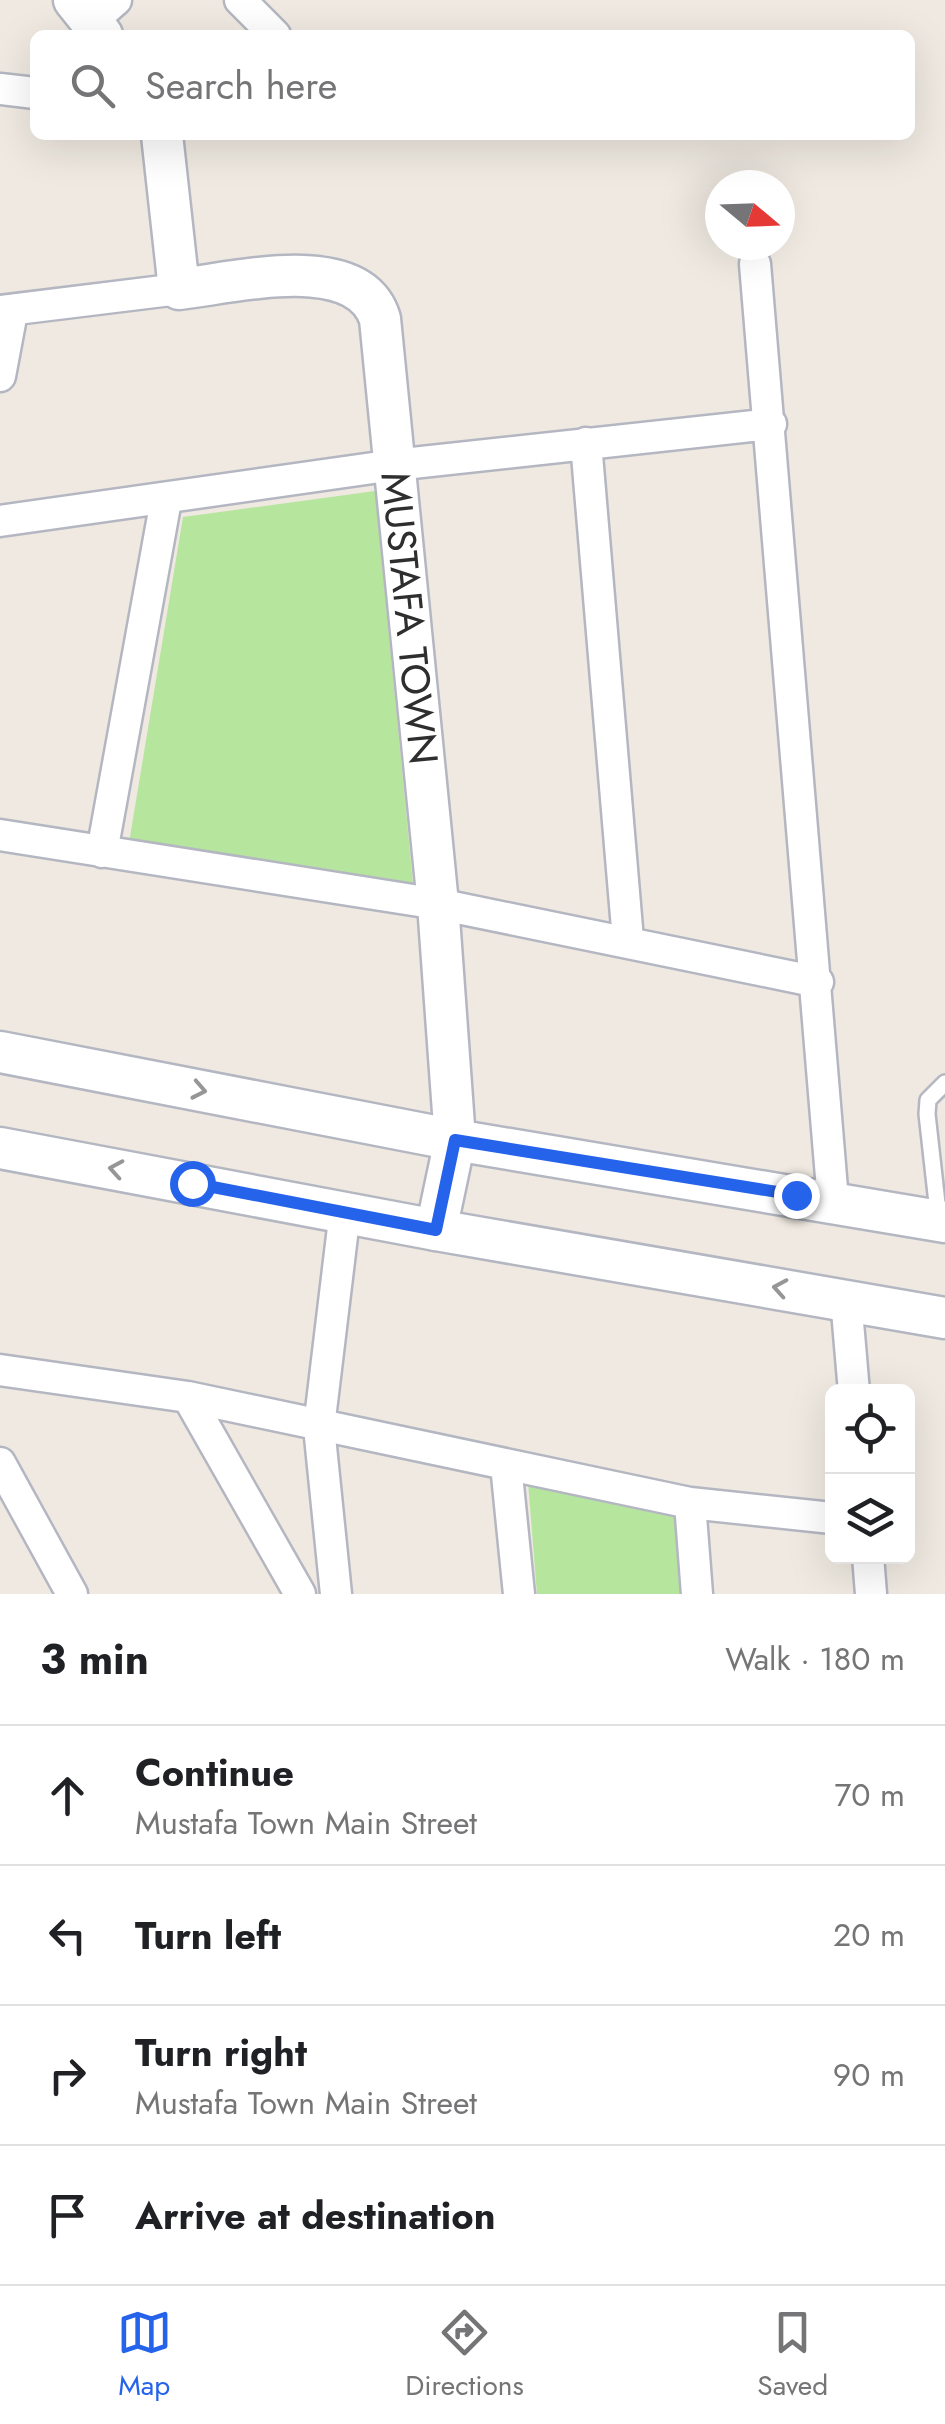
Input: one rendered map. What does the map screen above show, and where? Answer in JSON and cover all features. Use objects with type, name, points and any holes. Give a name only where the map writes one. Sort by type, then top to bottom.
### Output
[{"type":"street","points":[[240,0],[270,30]]},
{"type":"street","points":[[0,89],[30,92]]},
{"type":"street","points":[[0,376],[6,312],[178,289],[163,140]]},
{"type":"street","points":[[755,264],[818,982],[833,1201]]},
{"type":"street","name":"MUSTAFA TOWN","points":[[178,289],[308,275],[339,280],[374,300],[380,320],[438,904],[455,1140],[436,1230]]},
{"type":"street","points":[[0,521],[394,466],[771,424]]},
{"type":"street","points":[[586,442],[628,940]]},
{"type":"street","points":[[102,852],[166,500]]},
{"type":"street","points":[[0,834],[438,904],[818,982]]},
{"type":"street","points":[[0,1052],[455,1140],[833,1201],[941,1204]]},
{"type":"street","points":[[0,1148],[436,1230],[945,1318]]},
{"type":"street","points":[[336,1594],[319,1427],[345,1211]]},
{"type":"street","points":[[846,1299],[853,1384]]},
{"type":"street","points":[[0,1370],[188,1397],[690,1503],[825,1517]]},
{"type":"street","points":[[188,1397],[300,1594]]},
{"type":"street","points":[[0,1463],[72,1594]]},
{"type":"street","points":[[506,1466],[519,1594]]},
{"type":"street","points":[[690,1503],[697,1594]]},
{"type":"street","points":[[869,1564],[871,1594]]},
{"type":"lane","points":[[941,1204],[928,1100],[945,1083]]},
{"type":"green space","points":[[375,491],[413,884],[387,889],[129,843],[183,517]]},
{"type":"green space","points":[[528,1482],[683,1510],[689,1594],[537,1594]]},
{"type":"route","points":[[192,1183],[436,1230],[455,1140],[796,1195]]}]
